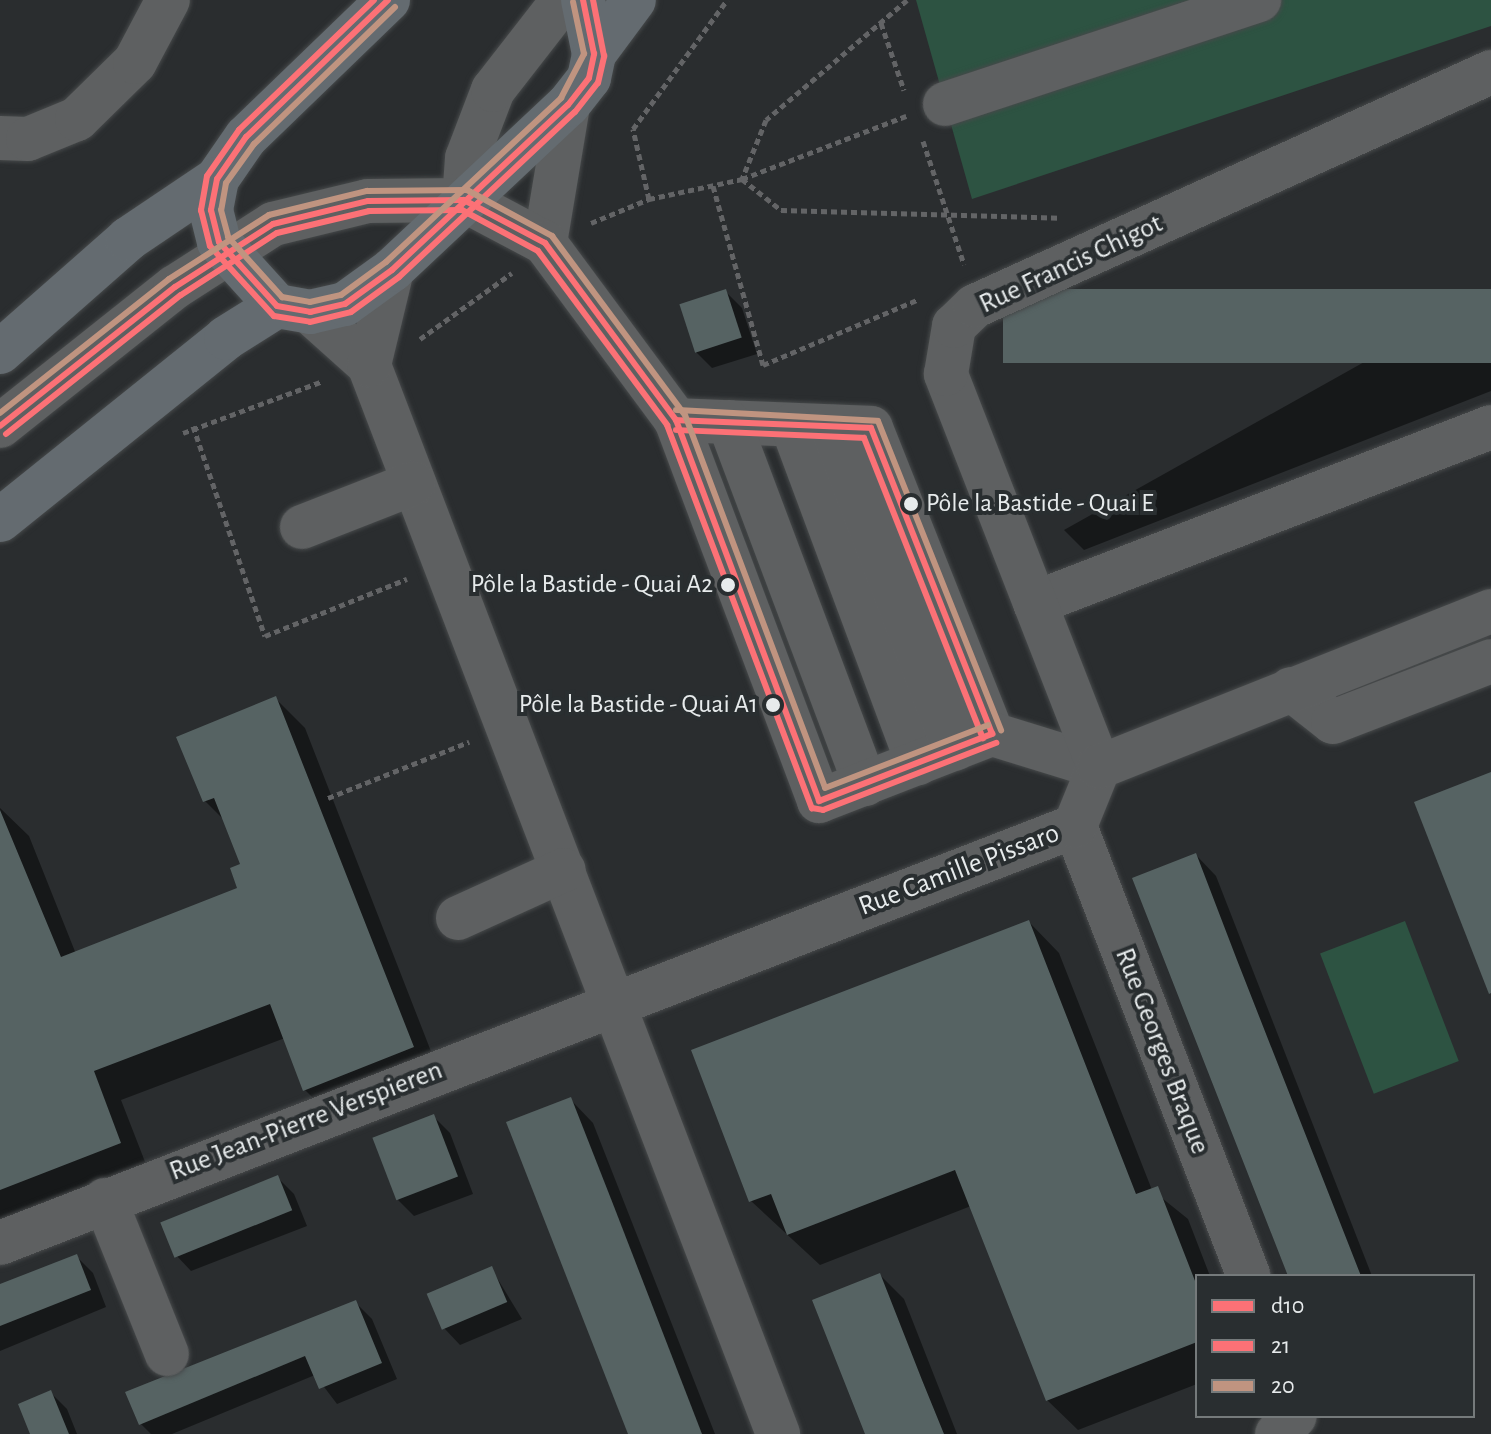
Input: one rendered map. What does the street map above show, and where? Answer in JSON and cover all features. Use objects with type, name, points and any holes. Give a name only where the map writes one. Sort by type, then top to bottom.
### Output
[{"type":"main road","points":[[0,352],[128,239],[217,179],[246,137],[349,20],[388,0]]},
{"type":"main road","points":[[0,520],[226,338],[294,309],[345,304],[392,270],[568,105],[589,78],[594,54],[583,0]]},
{"type":"main road","points":[[594,54],[634,0]]},
{"type":"main road","points":[[217,179],[211,210],[226,254],[294,309]]},
{"type":"street","points":[[0,138],[28,139],[77,119],[135,62],[168,0]]},
{"type":"street","points":[[464,200],[467,158],[493,90],[563,0]]},
{"type":"street","points":[[929,109],[1259,0]]},
{"type":"street","name":"Rue Francis Chigot","points":[[1099,767],[946,374],[954,326],[975,306],[1491,72]]},
{"type":"street","points":[[545,243],[568,105]]},
{"type":"street","points":[[0,426],[226,254],[273,224],[341,208],[464,200],[545,243],[676,420],[819,801],[955,748],[1099,767],[1491,611]]},
{"type":"street","points":[[369,365],[392,270]]},
{"type":"street","points":[[294,309],[369,365],[778,1434]]},
{"type":"street","points":[[676,420],[871,428],[955,748]]},
{"type":"street","points":[[729,422],[865,784]]},
{"type":"street","points":[[812,426],[955,748]]},
{"type":"street","points":[[1035,603],[1491,427]]},
{"type":"street","points":[[302,527],[414,483]]},
{"type":"street","points":[[1291,689],[1333,722],[1491,661]]},
{"type":"street","name":"Rue Camille Pissaro","points":[[614,1001],[1075,826],[1099,767]]},
{"type":"street","name":"Rue Georges Braque","points":[[1075,826],[1248,1274]]},
{"type":"street","points":[[458,918],[564,870]]},
{"type":"street","name":"Rue Jean-Pierre Verspieren","points":[[0,1243],[614,1001]]},
{"type":"street","points":[[105,1200],[167,1354]]},
{"type":"street","points":[[1277,1434],[1293,1418]]},
{"type":"path","points":[[649,199],[633,129],[727,0]]},
{"type":"path","points":[[742,179],[766,120],[907,0]]},
{"type":"path","points":[[881,23],[929,109],[950,210],[975,306]]},
{"type":"path","points":[[167,443],[193,426],[369,365],[405,349],[545,243],[649,199],[742,179],[929,109]]},
{"type":"path","points":[[742,179],[781,210],[950,210],[1084,220],[1101,249]]},
{"type":"path","points":[[713,186],[763,365],[924,297]]},
{"type":"path","points":[[328,798],[508,727]]},
{"type":"green space","points":[[916,0],[1491,0],[1491,26],[972,199]]},
{"type":"green space","points":[[1405,921],[1459,1061],[1374,1094],[1320,954]]},
{"type":"building","points":[[726,289],[742,338],[695,353],[679,304]]},
{"type":"building","points":[[1003,289],[1491,289],[1491,363],[1003,363]]},
{"type":"building","points":[[276,696],[414,1047],[303,1091],[270,1004],[94,1071],[121,1143],[0,1190],[0,810],[61,957],[237,888],[230,868],[240,864],[214,798],[203,802],[176,737]]},
{"type":"building","points":[[1491,772],[1491,993],[1489,994],[1414,802]]},
{"type":"building","points":[[1196,853],[1360,1274],[1287,1274],[1132,878]]},
{"type":"building","points":[[1029,920],[1136,1194],[1158,1186],[1195,1281],[1195,1343],[1046,1401],[955,1170],[787,1235],[771,1194],[749,1202],[691,1050]]},
{"type":"building","points":[[571,1097],[702,1434],[628,1434],[506,1122]]},
{"type":"building","points":[[434,1114],[458,1177],[396,1200],[372,1138]]},
{"type":"building","points":[[278,1175],[292,1210],[174,1258],[160,1223]]},
{"type":"building","points":[[77,1254],[91,1290],[0,1326],[0,1284]]},
{"type":"building","points":[[492,1266],[507,1302],[442,1330],[427,1294]]},
{"type":"building","points":[[880,1273],[944,1434],[865,1434],[812,1300]]},
{"type":"building","points":[[356,1300],[382,1363],[319,1389],[305,1356],[139,1425],[125,1392]]},
{"type":"building","points":[[51,1390],[69,1434],[30,1434],[18,1404]]},
{"type":"transit line","name":"21","points":[[374,0],[239,130],[207,176],[201,210],[210,246],[274,316],[310,322],[351,312],[399,277],[575,112],[598,83],[604,56],[593,0]]},
{"type":"transit line","name":"d10","points":[[388,0],[246,137],[217,179],[211,210],[219,242],[277,306],[310,312],[345,304],[392,270],[568,105],[589,78],[594,54],[583,0]]},
{"type":"transit line","name":"20","points":[[395,7],[254,144],[226,183],[221,210],[228,237],[282,297],[310,302],[341,295],[386,262],[561,98],[584,54],[573,2]]},
{"type":"transit line","name":"20","points":[[0,413],[169,279],[269,215],[367,191],[467,190],[552,236],[685,415],[825,788],[988,725]]},
{"type":"transit line","name":"d10","points":[[0,426],[175,287],[273,224],[368,201],[464,200],[545,243],[676,420],[819,801],[992,734]]},
{"type":"transit line","name":"21","points":[[6,434],[181,295],[277,233],[369,211],[462,210],[538,251],[667,425],[812,808],[823,810],[996,743]]},
{"type":"transit line","name":"20","points":[[676,410],[878,421],[1001,730]]},
{"type":"transit line","name":"d10","points":[[676,420],[871,428],[992,734]]},
{"type":"transit line","name":"21","points":[[676,430],[864,438],[983,738]]},
{"type":"place","name":"Pôle la Bastide - Quai E","points":[[911,504]]},
{"type":"place","name":"Pôle la Bastide - Quai A2","points":[[728,585]]},
{"type":"place","name":"Pôle la Bastide - Quai A1","points":[[773,705]]}]
